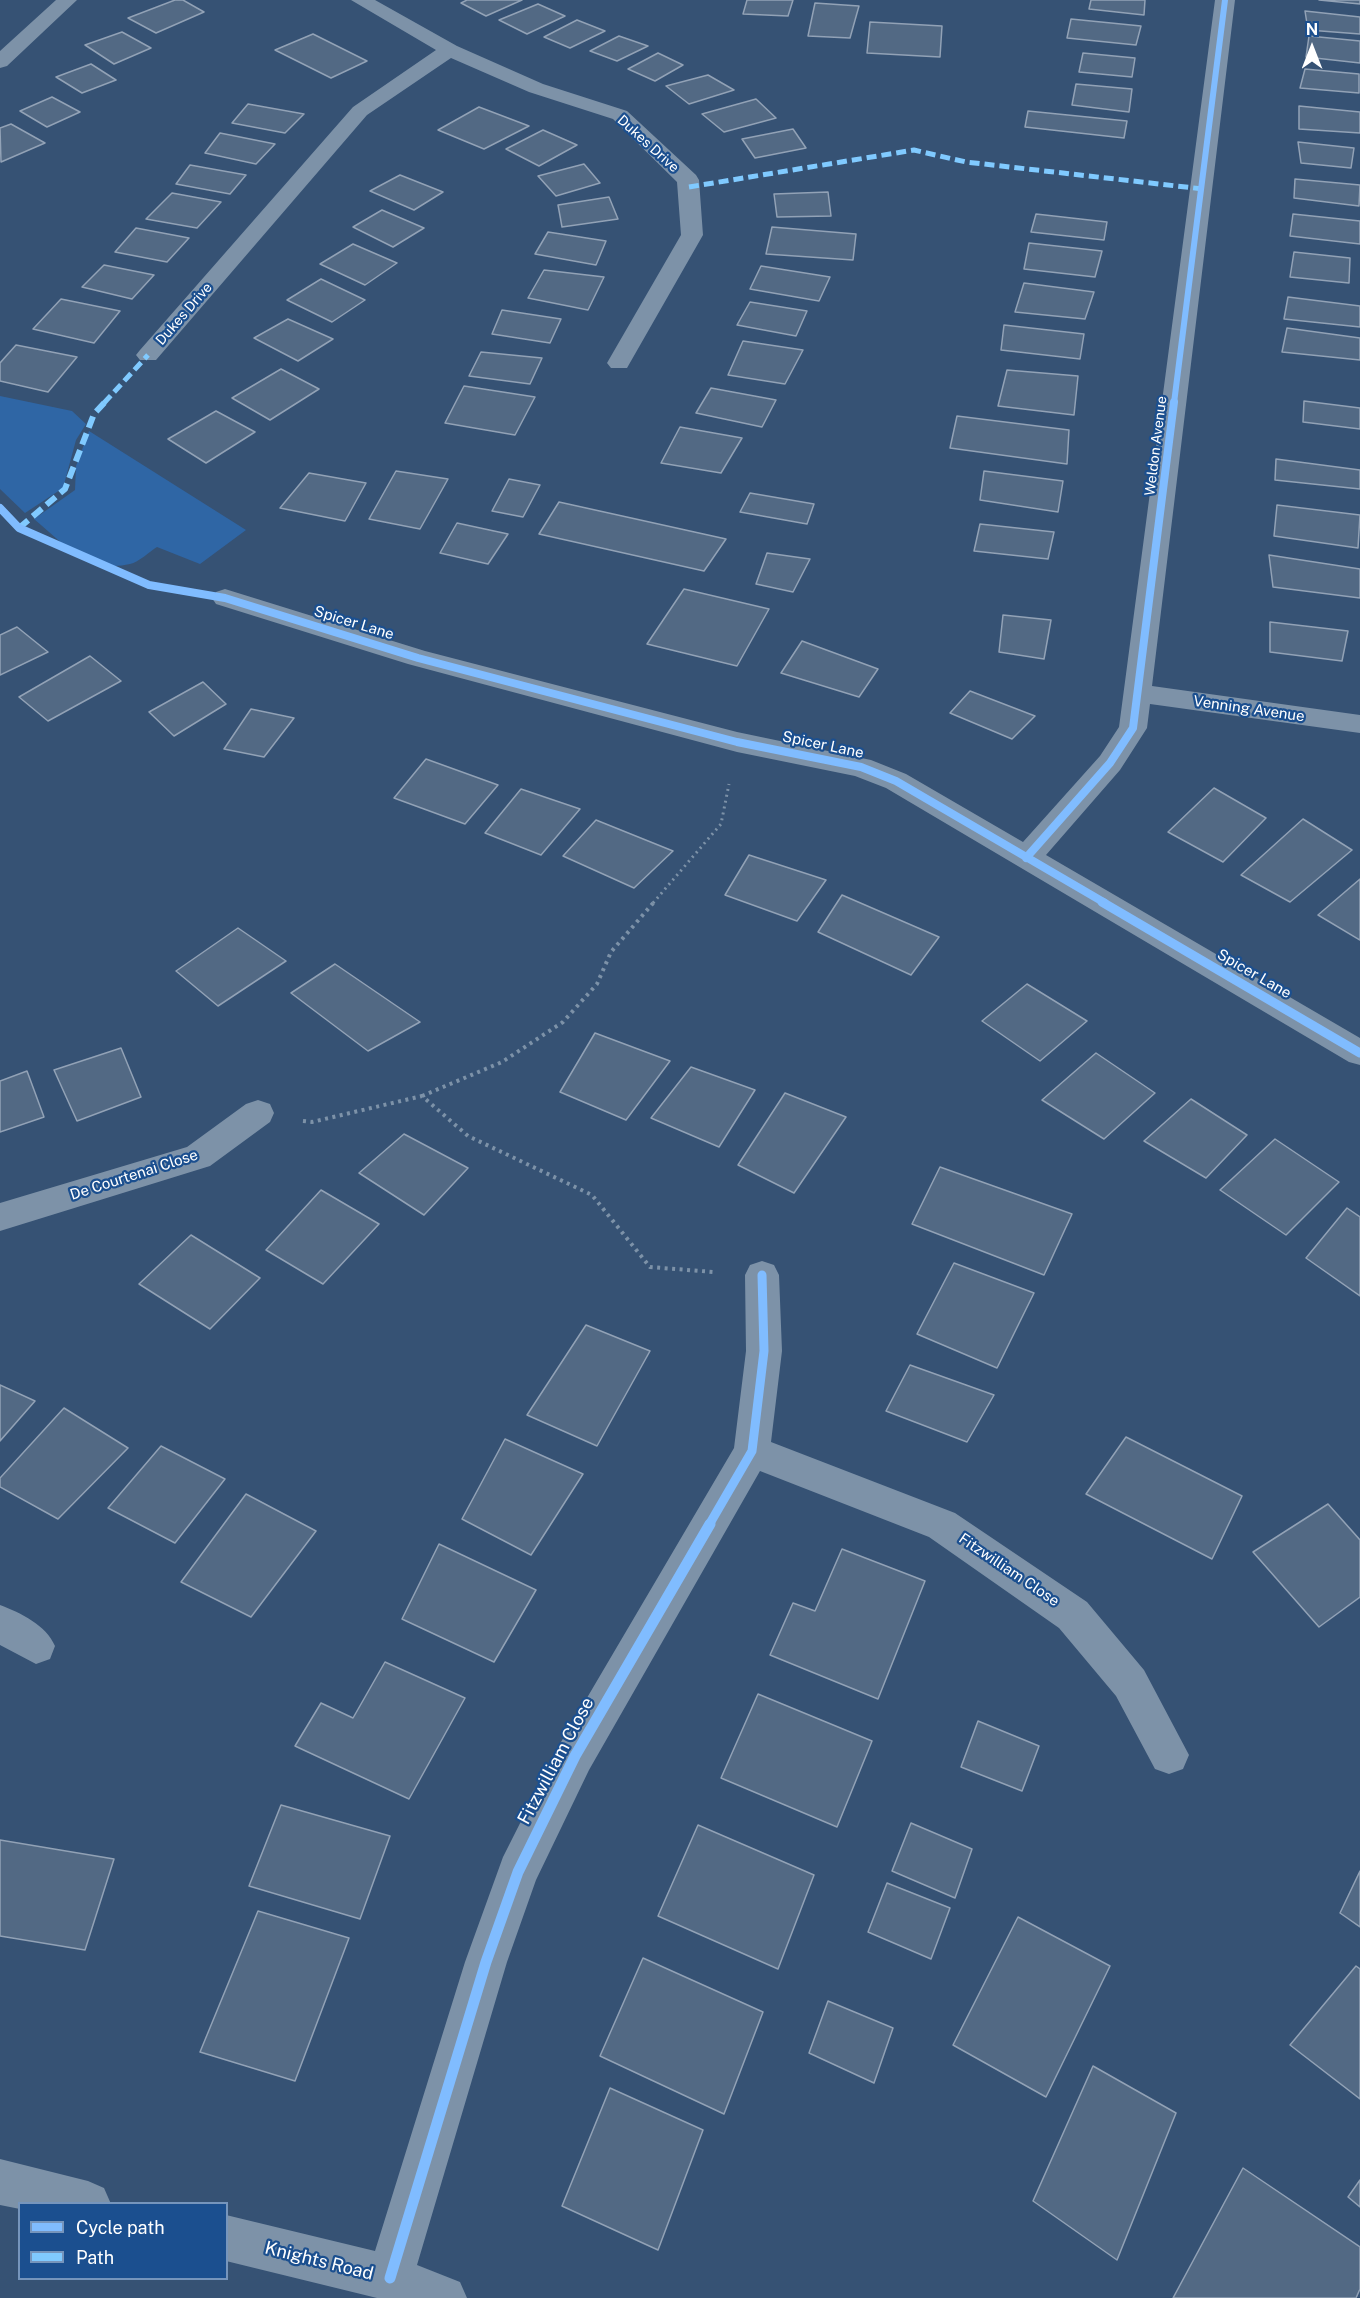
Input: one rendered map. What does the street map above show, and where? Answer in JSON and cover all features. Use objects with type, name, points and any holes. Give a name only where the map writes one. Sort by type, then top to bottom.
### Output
[{"type":"street","points":[[0,62],[67,0]]},
{"type":"street","name":"Dukes Drive","points":[[362,0],[450,50],[536,88],[620,115],[688,180],[692,235],[619,363]]},
{"type":"street","name":"Weldon Avenue","points":[[1026,858],[1110,763],[1133,728],[1225,0]]},
{"type":"street","name":"Dukes Drive","points":[[148,355],[360,111],[450,50]]},
{"type":"street","name":"Spicer Lane","points":[[225,598],[418,658],[737,742],[861,768],[896,781],[1360,1053]]},
{"type":"street","name":"Venning Avenue","points":[[1137,693],[1360,724]]},
{"type":"street","name":"De Courtenai Close","points":[[0,1217],[198,1157],[258,1113]]},
{"type":"street","name":"Fitzwilliam Close","points":[[390,2278],[486,1962],[518,1872],[574,1756],[752,1451],[764,1351],[762,1275]]},
{"type":"street","name":"Fitzwilliam Close","points":[[752,1451],[942,1525],[1073,1615],[1130,1683],[1168,1755]]},
{"type":"street","points":[[0,1623],[36,1646]]},
{"type":"street","points":[[0,2182],[80,2202]]},
{"type":"street","name":"Knights Road","points":[[228,2238],[390,2278],[444,2298]]},
{"type":"path","points":[[258,1113],[312,1122],[422,1096],[502,1062],[563,1022],[597,984],[611,952],[721,824],[737,742]]},
{"type":"path","points":[[422,1096],[468,1136],[592,1195],[650,1267],[762,1275]]},
{"type":"shaded area","points":[[0,396],[72,411],[86,424],[76,440],[63,488],[25,513],[0,489]]},
{"type":"shaded area","points":[[89,431],[246,530],[200,564],[157,547],[133,563],[115,566],[101,565],[77,554],[34,519],[75,490],[76,466]]},
{"type":"building","points":[[175,0],[183,0],[204,12],[156,33],[128,18]]},
{"type":"building","points":[[467,0],[522,0],[486,16],[461,3]]},
{"type":"building","points":[[747,0],[793,0],[788,16],[743,14]]},
{"type":"building","points":[[1091,0],[1145,0],[1144,15],[1089,9]]},
{"type":"building","points":[[1319,0],[1360,0],[1360,4]]},
{"type":"building","points":[[815,3],[859,6],[850,38],[808,36]]},
{"type":"building","points":[[538,4],[565,16],[527,34],[499,20]]},
{"type":"building","points":[[1305,11],[1360,17],[1360,34],[1308,30]]},
{"type":"building","points":[[1071,19],[1141,26],[1136,45],[1067,38]]},
{"type":"building","points":[[577,20],[605,31],[570,48],[544,37]]},
{"type":"building","points":[[870,22],[942,26],[940,57],[867,53]]},
{"type":"building","points":[[122,32],[151,48],[114,64],[85,45]]},
{"type":"building","points":[[313,34],[367,61],[331,78],[275,50]]},
{"type":"building","points":[[619,36],[648,46],[617,61],[590,51]]},
{"type":"building","points":[[1309,36],[1360,41],[1360,63],[1306,57]]},
{"type":"building","points":[[658,53],[683,65],[655,81],[628,69]]},
{"type":"building","points":[[1083,53],[1135,58],[1132,77],[1079,72]]},
{"type":"building","points":[[91,64],[116,80],[82,93],[56,77]]},
{"type":"building","points":[[1305,69],[1359,74],[1359,93],[1300,88]]},
{"type":"building","points":[[708,75],[734,90],[689,104],[666,86]]},
{"type":"building","points":[[1076,84],[1132,89],[1129,112],[1072,105]]},
{"type":"building","points":[[52,97],[80,112],[47,127],[20,111]]},
{"type":"building","points":[[756,99],[776,118],[724,132],[702,114]]},
{"type":"building","points":[[248,104],[304,114],[285,133],[232,123]]},
{"type":"building","points":[[1299,106],[1360,112],[1360,133],[1299,129]]},
{"type":"building","points":[[479,107],[529,126],[484,149],[438,130]]},
{"type":"building","points":[[1028,111],[1127,121],[1124,138],[1025,127]]},
{"type":"building","points":[[11,124],[45,143],[1,162],[0,128]]},
{"type":"building","points":[[793,129],[806,148],[755,158],[742,139]]},
{"type":"building","points":[[543,130],[577,145],[539,166],[506,149]]},
{"type":"building","points":[[220,133],[275,144],[256,164],[205,153]]},
{"type":"building","points":[[1298,142],[1354,148],[1351,168],[1301,163]]},
{"type":"building","points":[[584,164],[600,183],[556,196],[538,176]]},
{"type":"building","points":[[190,165],[246,175],[230,194],[176,184]]},
{"type":"building","points":[[400,175],[443,192],[414,210],[370,191]]},
{"type":"building","points":[[1295,179],[1360,185],[1359,206],[1294,198]]},
{"type":"building","points":[[828,192],[831,216],[777,217],[774,194]]},
{"type":"building","points":[[172,193],[221,202],[197,228],[146,219]]},
{"type":"building","points":[[609,197],[618,219],[562,227],[558,205]]},
{"type":"building","points":[[382,210],[424,228],[393,247],[353,227]]},
{"type":"building","points":[[1036,214],[1107,222],[1104,240],[1031,232]]},
{"type":"building","points":[[1293,214],[1360,221],[1360,244],[1290,236]]},
{"type":"building","points":[[772,227],[856,234],[853,260],[766,254]]},
{"type":"building","points":[[136,228],[189,238],[167,262],[115,252]]},
{"type":"building","points":[[548,232],[606,241],[596,265],[535,254]]},
{"type":"building","points":[[1029,243],[1102,251],[1095,277],[1024,269]]},
{"type":"building","points":[[353,244],[397,263],[365,285],[320,264]]},
{"type":"building","points":[[1294,252],[1350,258],[1349,283],[1290,277]]},
{"type":"building","points":[[104,265],[154,275],[132,299],[82,287]]},
{"type":"building","points":[[761,266],[830,277],[819,301],[750,289]]},
{"type":"building","points":[[544,270],[604,277],[588,310],[528,298]]},
{"type":"building","points":[[321,279],[365,300],[332,322],[287,300]]},
{"type":"building","points":[[1024,283],[1094,292],[1085,319],[1015,312]]},
{"type":"building","points":[[1288,297],[1360,306],[1360,327],[1284,319]]},
{"type":"building","points":[[61,299],[120,311],[94,343],[33,329]]},
{"type":"building","points":[[750,302],[807,311],[796,336],[737,325]]},
{"type":"building","points":[[502,310],[561,319],[550,343],[492,334]]},
{"type":"building","points":[[288,319],[333,339],[298,361],[254,338]]},
{"type":"building","points":[[1004,325],[1084,334],[1080,359],[1001,350]]},
{"type":"building","points":[[1287,328],[1360,338],[1360,360],[1282,352]]},
{"type":"building","points":[[743,341],[803,350],[785,384],[728,375]]},
{"type":"building","points":[[16,345],[77,357],[48,392],[0,381],[0,363]]},
{"type":"building","points":[[481,352],[542,358],[530,384],[469,376]]},
{"type":"building","points":[[281,369],[319,389],[270,420],[232,398]]},
{"type":"building","points":[[1007,370],[1078,376],[1074,415],[998,406]]},
{"type":"building","points":[[464,386],[535,397],[515,435],[445,423]]},
{"type":"building","points":[[711,388],[776,400],[762,427],[696,413]]},
{"type":"building","points":[[1304,401],[1360,408],[1360,429],[1303,422]]},
{"type":"building","points":[[216,411],[255,432],[206,463],[168,439]]},
{"type":"building","points":[[957,416],[1069,430],[1067,464],[950,448]]},
{"type":"building","points":[[680,427],[742,438],[721,473],[661,463]]},
{"type":"building","points":[[1276,459],[1360,470],[1360,489],[1275,480]]},
{"type":"building","points":[[396,471],[448,479],[420,529],[369,519]]},
{"type":"building","points":[[984,471],[1063,481],[1058,512],[980,500]]},
{"type":"building","points":[[309,473],[366,483],[345,521],[280,508]]},
{"type":"building","points":[[509,479],[540,485],[523,517],[492,511]]},
{"type":"building","points":[[750,493],[814,504],[807,524],[740,512]]},
{"type":"building","points":[[559,502],[726,539],[704,571],[539,534]]},
{"type":"building","points":[[1277,505],[1360,515],[1358,548],[1274,536]]},
{"type":"building","points":[[457,523],[508,534],[488,564],[440,553]]},
{"type":"building","points":[[980,524],[1054,532],[1048,559],[974,551]]},
{"type":"building","points":[[767,553],[810,559],[793,592],[756,584]]},
{"type":"building","points":[[1269,555],[1360,569],[1360,598],[1273,587]]},
{"type":"building","points":[[684,589],[769,609],[737,666],[647,644]]},
{"type":"building","points":[[1003,615],[1051,620],[1044,659],[999,652]]},
{"type":"building","points":[[1270,622],[1348,631],[1342,661],[1270,652]]},
{"type":"building","points":[[17,627],[48,652],[0,675],[0,635]]},
{"type":"building","points":[[802,641],[878,669],[859,697],[781,673]]},
{"type":"building","points":[[90,656],[121,681],[48,721],[19,697]]},
{"type":"building","points":[[203,682],[226,704],[174,736],[149,712]]},
{"type":"building","points":[[970,691],[1035,716],[1012,739],[950,713]]},
{"type":"building","points":[[251,709],[294,718],[264,757],[224,749]]},
{"type":"building","points":[[426,759],[498,785],[465,824],[394,798]]},
{"type":"building","points":[[1214,788],[1266,818],[1223,862],[1168,832]]},
{"type":"building","points":[[521,789],[580,809],[541,855],[485,833]]},
{"type":"building","points":[[1303,819],[1352,850],[1290,902],[1241,875]]},
{"type":"building","points":[[596,820],[673,851],[634,888],[563,856]]},
{"type":"building","points":[[749,855],[826,880],[797,921],[725,895]]},
{"type":"building","points":[[1360,879],[1360,940],[1318,915]]},
{"type":"building","points":[[842,895],[939,937],[911,975],[818,932]]},
{"type":"building","points":[[238,928],[286,961],[218,1006],[176,971]]},
{"type":"building","points":[[335,964],[420,1022],[368,1051],[291,993]]},
{"type":"building","points":[[1027,984],[1087,1021],[1040,1061],[982,1021]]},
{"type":"building","points":[[595,1033],[670,1061],[626,1120],[560,1092]]},
{"type":"building","points":[[121,1048],[141,1097],[77,1121],[54,1070]]},
{"type":"building","points":[[1096,1053],[1155,1093],[1104,1139],[1042,1100]]},
{"type":"building","points":[[691,1067],[755,1090],[719,1147],[651,1118]]},
{"type":"building","points":[[27,1071],[44,1117],[0,1132],[0,1081]]},
{"type":"building","points":[[785,1093],[846,1117],[794,1193],[738,1165]]},
{"type":"building","points":[[1191,1099],[1247,1135],[1206,1178],[1144,1141]]},
{"type":"building","points":[[404,1134],[468,1168],[424,1215],[359,1173]]},
{"type":"building","points":[[1275,1139],[1339,1182],[1286,1235],[1220,1190]]},
{"type":"building","points":[[940,1167],[1072,1214],[1044,1275],[912,1224]]},
{"type":"building","points":[[321,1190],[379,1224],[323,1284],[266,1250]]},
{"type":"building","points":[[1347,1208],[1360,1217],[1360,1296],[1306,1258]]},
{"type":"building","points":[[191,1235],[260,1278],[210,1329],[139,1284]]},
{"type":"building","points":[[954,1263],[1034,1293],[997,1368],[917,1334]]},
{"type":"building","points":[[586,1325],[650,1351],[597,1446],[527,1415]]},
{"type":"building","points":[[910,1365],[994,1395],[967,1442],[886,1411]]},
{"type":"building","points":[[0,1385],[35,1401],[0,1441]]},
{"type":"building","points":[[64,1408],[128,1448],[58,1519],[0,1487],[0,1478]]},
{"type":"building","points":[[1126,1437],[1242,1496],[1212,1559],[1086,1494]]},
{"type":"building","points":[[505,1439],[583,1474],[531,1555],[462,1519]]},
{"type":"building","points":[[161,1446],[225,1479],[175,1543],[108,1508]]},
{"type":"building","points":[[246,1494],[316,1531],[251,1617],[181,1582]]},
{"type":"building","points":[[1328,1504],[1360,1540],[1360,1597],[1319,1627],[1253,1552]]},
{"type":"building","points":[[439,1544],[536,1590],[494,1662],[402,1619]]},
{"type":"building","points":[[842,1549],[925,1581],[878,1699],[770,1655],[793,1603],[815,1611]]},
{"type":"building","points":[[385,1662],[465,1698],[409,1799],[295,1746],[321,1703],[353,1718]]},
{"type":"building","points":[[758,1694],[872,1741],[837,1827],[721,1778]]},
{"type":"building","points":[[978,1721],[1039,1746],[1022,1791],[961,1767]]},
{"type":"building","points":[[281,1805],[390,1836],[360,1919],[249,1886]]},
{"type":"building","points":[[911,1823],[972,1849],[955,1898],[892,1871]]},
{"type":"building","points":[[698,1825],[814,1875],[778,1969],[658,1916]]},
{"type":"building","points":[[0,1840],[114,1859],[85,1950],[0,1936]]},
{"type":"building","points":[[1360,1871],[1360,1927],[1340,1913]]},
{"type":"building","points":[[887,1883],[950,1908],[931,1959],[868,1932]]},
{"type":"building","points":[[258,1911],[349,1938],[295,2081],[200,2052]]},
{"type":"building","points":[[1018,1917],[1110,1966],[1046,2097],[953,2045]]},
{"type":"building","points":[[643,1958],[763,2012],[724,2114],[600,2056]]},
{"type":"building","points":[[1356,1966],[1360,1969],[1360,2099],[1290,2045]]},
{"type":"building","points":[[828,2001],[893,2028],[874,2083],[809,2053]]},
{"type":"building","points":[[1093,2066],[1176,2113],[1117,2260],[1033,2201]]},
{"type":"building","points":[[610,2088],[703,2130],[658,2250],[562,2206]]},
{"type":"building","points":[[1243,2168],[1360,2247],[1360,2289],[1356,2298],[1173,2298]]},
{"type":"building","points":[[1360,2180],[1360,2207],[1348,2197]]},
{"type":"marked path","points":[[689,187],[914,150],[966,162],[1203,189]]},
{"type":"marked path","points":[[19,528],[65,489],[94,414],[148,355]]},
{"type":"cycle path","points":[[1026,858],[1110,763],[1133,728],[1225,0]]},
{"type":"cycle path","points":[[0,508],[19,528],[149,585],[225,598],[418,658],[737,742],[861,767],[896,781],[1360,1053]]},
{"type":"cycle path","points":[[390,2278],[486,1962],[518,1872],[575,1756],[752,1451],[764,1351],[762,1275]]}]
